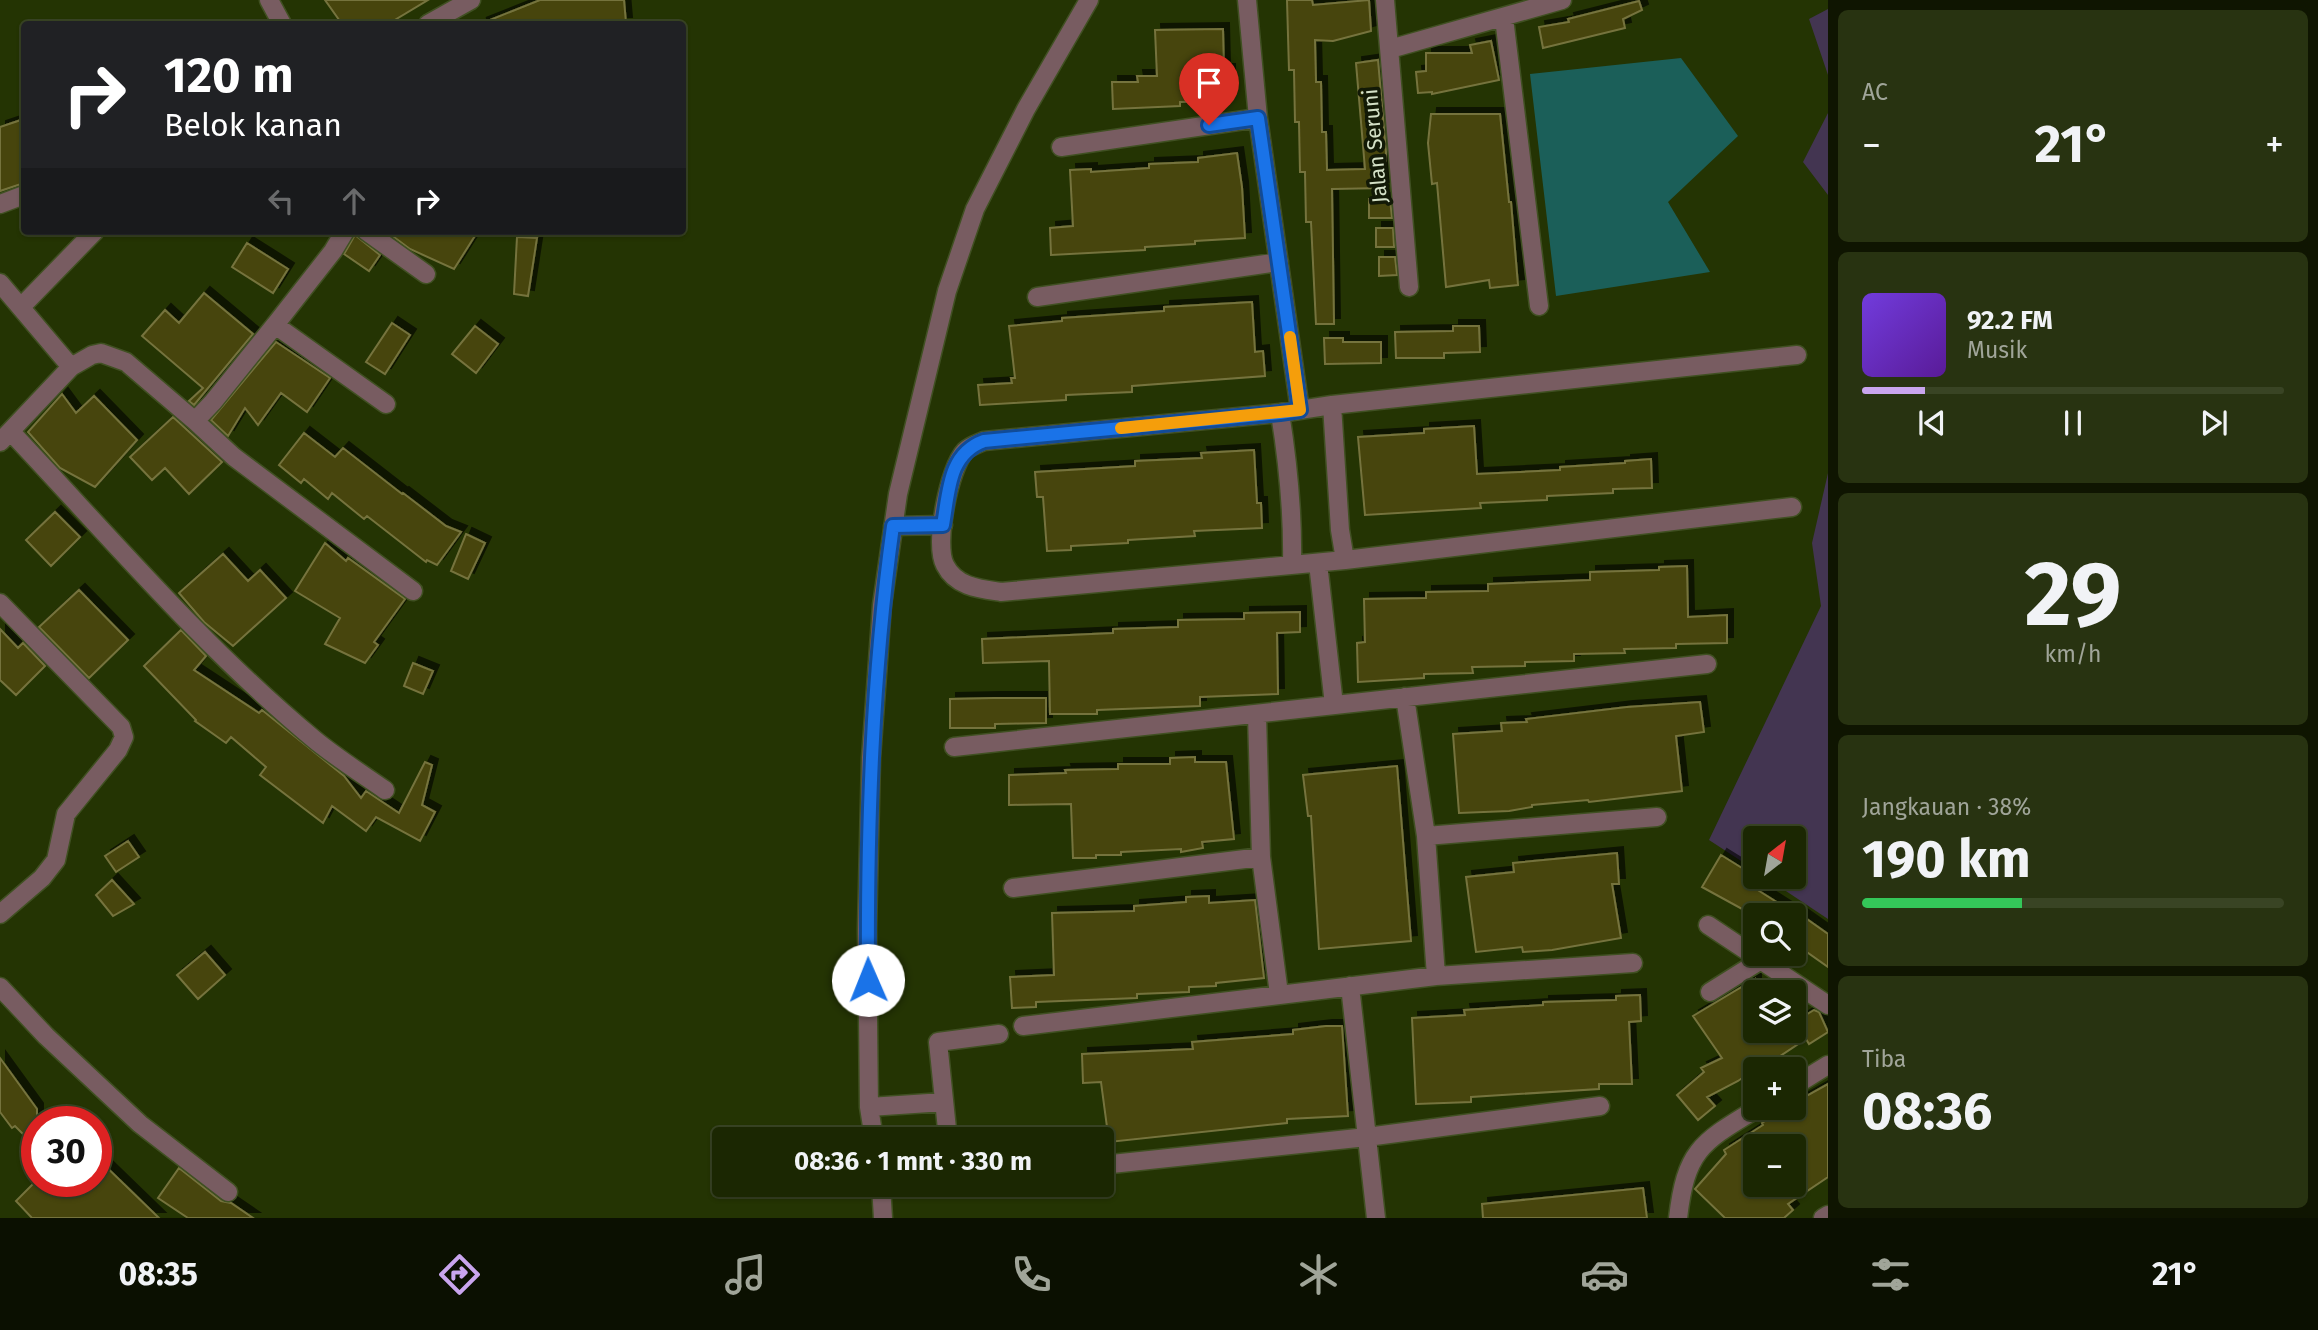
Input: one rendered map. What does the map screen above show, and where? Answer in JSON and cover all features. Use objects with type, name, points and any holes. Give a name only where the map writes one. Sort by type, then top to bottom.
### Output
[{"type":"street","points":[[269,0],[280,21]]},
{"type":"street","points":[[433,21],[471,0]]},
{"type":"street","points":[[872,1127],[869,1107],[867,929],[871,758],[882,605],[898,494],[947,291],[975,209],[1026,109],[1089,0]]},
{"type":"street","points":[[1247,0],[1258,118],[1300,410]]},
{"type":"street","name":"Jalan Seruni","points":[[1385,0],[1409,288]]},
{"type":"street","points":[[1390,50],[1562,0]]},
{"type":"street","points":[[1504,18],[1539,306]]},
{"type":"street","points":[[1061,147],[1258,118]]},
{"type":"street","points":[[0,204],[21,196]]},
{"type":"street","points":[[21,307],[91,235]]},
{"type":"street","points":[[195,421],[275,325],[342,235]]},
{"type":"street","points":[[372,235],[426,274]]},
{"type":"street","points":[[1037,297],[1279,262]]},
{"type":"street","points":[[0,282],[71,367]]},
{"type":"street","points":[[275,325],[386,404]]},
{"type":"street","points":[[385,790],[318,742],[247,680],[6,437],[71,367],[101,353],[119,358],[234,457],[412,591]]},
{"type":"street","points":[[1792,507],[1318,563],[1001,592],[972,588],[960,581],[946,567],[942,555],[943,525],[950,479],[964,452],[984,441],[1280,413],[1332,405],[1797,355]]},
{"type":"street","points":[[1332,405],[1339,530],[1345,560]]},
{"type":"street","points":[[1280,413],[1287,457],[1293,533],[1292,564]]},
{"type":"street","points":[[893,526],[943,525]]},
{"type":"street","points":[[1318,563],[1334,705]]},
{"type":"street","points":[[0,603],[121,727],[124,737],[118,750],[66,814],[56,860],[42,878],[0,914]]},
{"type":"street","points":[[954,747],[1707,664]]},
{"type":"street","points":[[1405,697],[1426,836],[1436,976]]},
{"type":"street","points":[[1257,715],[1261,858],[1279,994]]},
{"type":"street","points":[[1426,836],[1657,817]]},
{"type":"street","points":[[1013,888],[1261,858]]},
{"type":"street","points":[[1708,925],[1743,949]]},
{"type":"street","points":[[1023,1026],[1436,976],[1633,963]]},
{"type":"street","points":[[1710,992],[1751,966]]},
{"type":"street","points":[[1769,966],[1828,1005]]},
{"type":"street","points":[[1350,986],[1376,1218]]},
{"type":"street","points":[[0,987],[46,1036],[140,1124],[228,1192]]},
{"type":"street","points":[[947,1127],[939,1042],[999,1034]]},
{"type":"street","points":[[1806,1079],[1828,1065]]},
{"type":"street","points":[[869,1107],[944,1102]]},
{"type":"street","points":[[1114,1164],[1367,1137],[1600,1105]]},
{"type":"street","points":[[1678,1218],[1684,1180],[1697,1152],[1743,1117]]},
{"type":"street","points":[[882,1197],[883,1218]]},
{"type":"street","points":[[1823,1218],[1828,1214]]},
{"type":"shaded area","points":[[1828,9],[1828,75],[1809,19]]},
{"type":"shaded area","points":[[1828,113],[1828,195],[1803,162]]},
{"type":"shaded area","points":[[1828,473],[1828,919],[1783,889],[1806,889],[1806,826],[1743,826],[1743,862],[1709,840],[1821,606],[1812,543]]},
{"type":"water","points":[[1681,58],[1738,136],[1668,202],[1710,272],[1556,296],[1530,74]]},
{"type":"building","points":[[325,0],[428,0],[393,21],[340,21]]},
{"type":"building","points":[[540,0],[624,0],[626,21],[488,21]]},
{"type":"building","points":[[1287,0],[1312,0],[1313,5],[1369,0],[1371,31],[1333,41],[1315,40],[1316,82],[1321,82],[1322,132],[1326,132],[1327,170],[1365,169],[1356,63],[1378,60],[1386,152],[1385,188],[1332,189],[1334,324],[1316,324],[1311,222],[1306,222],[1305,172],[1300,172],[1294,70],[1289,70]]},
{"type":"building","points":[[1639,1],[1642,10],[1623,19],[1625,28],[1543,48],[1539,27],[1569,22],[1568,19]]},
{"type":"building","points":[[1223,29],[1224,70],[1229,70],[1229,101],[1180,102],[1180,106],[1113,109],[1112,82],[1138,82],[1137,76],[1157,76],[1155,30]]},
{"type":"building","points":[[1491,41],[1499,80],[1432,94],[1418,93],[1416,72],[1426,71],[1426,53],[1472,53],[1470,45]]},
{"type":"building","points":[[1431,114],[1500,114],[1518,285],[1490,288],[1489,280],[1446,287],[1437,183],[1432,184],[1428,143]]},
{"type":"building","points":[[21,120],[21,184],[0,191],[0,127]]},
{"type":"building","points":[[1237,153],[1245,238],[1145,247],[1145,250],[1051,255],[1050,228],[1073,226],[1070,170],[1091,169],[1091,172],[1149,168],[1149,164],[1198,162],[1198,158]]},
{"type":"building","points":[[1369,199],[1390,199],[1392,218],[1369,218]]},
{"type":"building","points":[[1376,228],[1393,228],[1394,247],[1376,247]]},
{"type":"building","points":[[355,235],[380,255],[369,271],[344,254]]},
{"type":"building","points":[[391,235],[475,235],[454,269],[410,249]]},
{"type":"building","points":[[517,237],[537,238],[528,296],[514,294]]},
{"type":"building","points":[[247,243],[288,269],[273,293],[232,267]]},
{"type":"building","points":[[1379,257],[1395,257],[1397,275],[1379,276]]},
{"type":"building","points":[[204,293],[253,334],[194,405],[189,401],[203,388],[142,336],[165,310],[179,323]]},
{"type":"building","points":[[1252,302],[1255,352],[1263,351],[1265,376],[1132,386],[1132,392],[1066,395],[1066,400],[980,405],[978,385],[1012,383],[1011,378],[1015,378],[1009,326],[1062,321],[1062,318],[1164,311],[1164,307]]},
{"type":"building","points":[[392,323],[410,335],[385,374],[366,362]]},
{"type":"building","points":[[475,326],[498,344],[476,373],[452,354]]},
{"type":"building","points":[[1453,326],[1479,326],[1480,352],[1444,353],[1444,358],[1396,358],[1395,332],[1453,331]]},
{"type":"building","points":[[1324,338],[1343,338],[1343,342],[1381,342],[1381,363],[1325,364]]},
{"type":"building","points":[[276,342],[330,378],[307,412],[281,393],[258,425],[245,408],[228,436],[211,420]]},
{"type":"building","points":[[62,394],[76,413],[94,396],[137,440],[95,487],[60,468],[28,432]]},
{"type":"building","points":[[173,417],[222,462],[189,494],[165,468],[152,480],[130,457]]},
{"type":"building","points":[[1474,426],[1477,474],[1560,470],[1560,467],[1651,459],[1652,488],[1547,496],[1547,500],[1480,503],[1481,508],[1365,515],[1358,437],[1424,433],[1424,429]]},
{"type":"building","points":[[304,433],[335,457],[343,448],[446,526],[461,532],[437,565],[427,560],[426,562],[367,516],[364,519],[332,493],[328,499],[304,479],[301,483],[279,465]]},
{"type":"building","points":[[1254,450],[1257,503],[1261,503],[1262,528],[1194,531],[1195,536],[1128,540],[1128,543],[1071,546],[1071,550],[1047,551],[1043,497],[1037,497],[1035,472],[1135,466],[1135,461],[1202,458],[1201,453]]},
{"type":"building","points":[[55,512],[80,537],[51,566],[26,540]]},
{"type":"building","points":[[466,534],[485,543],[468,579],[451,571]]},
{"type":"building","points":[[325,543],[346,561],[348,558],[405,599],[374,642],[378,645],[365,663],[325,644],[340,618],[295,591]]},
{"type":"building","points":[[223,554],[248,581],[260,570],[286,598],[233,646],[204,622],[179,593]]},
{"type":"building","points":[[1687,566],[1688,617],[1727,615],[1727,643],[1624,649],[1625,653],[1574,654],[1574,661],[1525,662],[1525,666],[1472,667],[1473,673],[1424,674],[1424,678],[1358,682],[1357,643],[1365,642],[1364,599],[1426,598],[1426,592],[1488,591],[1488,584],[1590,580],[1590,572],[1659,570],[1659,567]]},
{"type":"building","points":[[79,590],[128,640],[89,678],[39,627]]},
{"type":"building","points":[[1300,612],[1300,632],[1277,633],[1278,694],[1200,697],[1200,706],[1097,710],[1097,714],[1050,714],[1049,661],[983,663],[982,639],[1113,633],[1113,629],[1178,627],[1178,620],[1244,619],[1244,613]]},
{"type":"building","points":[[0,629],[18,648],[23,643],[45,666],[16,695],[0,680]]},
{"type":"building","points":[[181,630],[206,656],[194,670],[259,713],[262,710],[344,776],[361,798],[366,791],[399,813],[425,762],[432,765],[422,805],[435,812],[420,841],[376,817],[366,831],[332,806],[323,823],[260,775],[266,767],[231,737],[226,743],[195,721],[144,666]]},
{"type":"building","points":[[413,663],[433,671],[423,694],[404,686]]},
{"type":"building","points":[[1046,698],[1046,723],[995,724],[995,728],[950,728],[950,699]]},
{"type":"building","points":[[1700,702],[1704,732],[1676,736],[1682,791],[1589,802],[1532,805],[1509,811],[1459,813],[1453,734],[1502,731],[1501,723],[1527,722],[1526,719],[1627,707]]},
{"type":"building","points":[[1195,757],[1195,762],[1226,762],[1234,839],[1202,842],[1203,848],[1181,852],[1181,849],[1121,852],[1121,855],[1073,858],[1071,804],[1009,805],[1009,775],[1118,769],[1118,764],[1170,764],[1170,758]]},
{"type":"building","points":[[1397,766],[1411,941],[1319,949],[1311,816],[1308,816],[1303,775]]},
{"type":"building","points":[[128,841],[139,857],[116,872],[105,856]]},
{"type":"building","points":[[1617,853],[1619,884],[1612,884],[1621,938],[1552,950],[1523,952],[1522,947],[1476,952],[1466,877],[1514,872],[1513,863]]},
{"type":"building","points":[[1721,855],[1743,869],[1743,889],[1756,889],[1778,903],[1743,903],[1743,910],[1702,887]]},
{"type":"building","points":[[112,880],[134,904],[113,916],[96,895]]},
{"type":"building","points":[[1209,896],[1209,903],[1255,900],[1264,978],[1216,983],[1216,986],[1189,987],[1189,992],[1137,994],[1137,998],[1036,1002],[1036,1007],[1012,1008],[1010,977],[1054,975],[1052,913],[1134,911],[1134,906],[1186,902],[1186,897]]},
{"type":"building","points":[[1806,918],[1828,934],[1828,967],[1806,951]]},
{"type":"building","points":[[205,952],[225,975],[198,999],[177,975]]},
{"type":"building","points":[[1743,986],[1743,1043],[1800,1043],[1779,1057],[1743,1057],[1743,1077],[1707,1097],[1715,1106],[1698,1120],[1677,1095],[1704,1072],[1701,1068],[1722,1058],[1693,1016]]},
{"type":"building","points":[[1640,995],[1641,1021],[1629,1022],[1632,1084],[1599,1084],[1599,1089],[1471,1097],[1471,1102],[1416,1104],[1412,1018],[1465,1015],[1464,1010],[1543,1005],[1543,1002],[1616,1000],[1616,996]]},
{"type":"building","points":[[1814,1010],[1819,1012],[1828,1032],[1809,1044],[1806,1039],[1806,1015]]},
{"type":"building","points":[[1342,1026],[1348,1116],[1287,1119],[1287,1123],[1114,1141],[1114,1127],[1107,1127],[1101,1082],[1083,1083],[1082,1054],[1193,1049],[1192,1042],[1293,1034],[1293,1030]]},
{"type":"building","points":[[0,1058],[35,1106],[21,1106],[21,1132],[15,1126],[12,1128],[0,1112]]},
{"type":"building","points":[[1828,1084],[1828,1177],[1806,1192],[1806,1134],[1749,1134],[1763,1125],[1767,1120],[1806,1120],[1806,1096]]},
{"type":"building","points":[[1743,1138],[1743,1197],[1798,1197],[1788,1204],[1793,1210],[1784,1218],[1725,1218],[1695,1189],[1726,1154],[1724,1150]]},
{"type":"building","points":[[179,1168],[221,1201],[231,1203],[253,1218],[188,1218],[158,1198]]},
{"type":"building","points":[[112,1172],[159,1218],[32,1218],[16,1201],[21,1196],[112,1197]]},
{"type":"building","points":[[1643,1188],[1647,1218],[1483,1218],[1482,1204]]},
{"type":"slow traffic","points":[[1121,428],[1300,410],[1290,337]]},
{"type":"route","points":[[868,980],[871,758],[882,605],[893,526],[943,525],[950,479],[957,463],[964,452],[984,441],[1300,410],[1258,118],[1209,125]]}]
